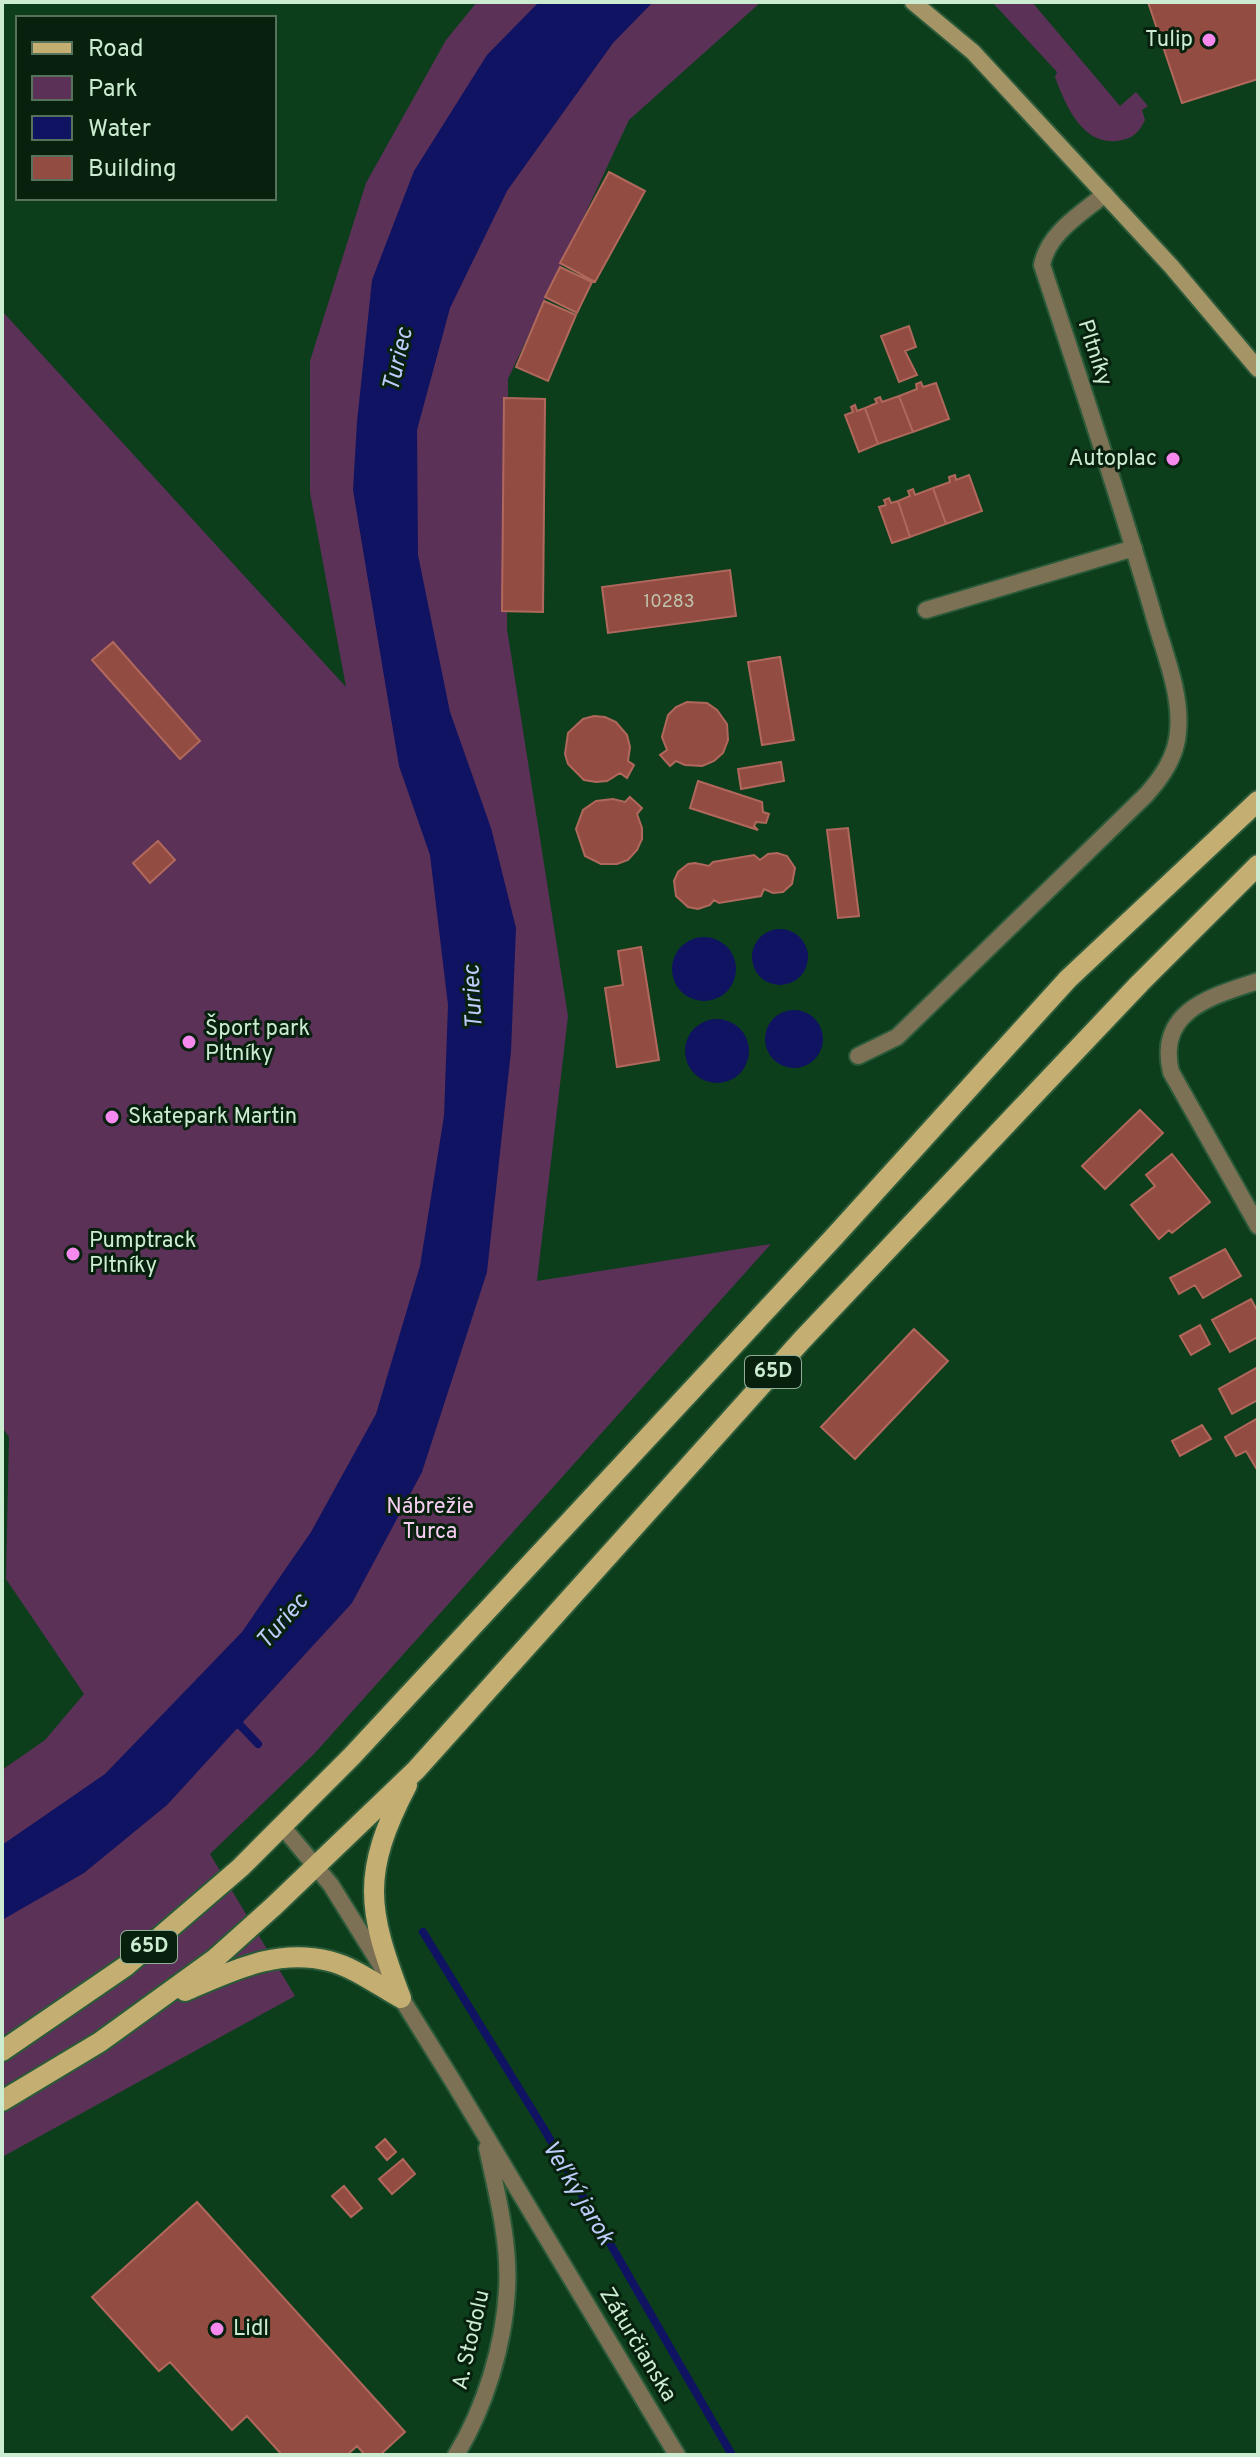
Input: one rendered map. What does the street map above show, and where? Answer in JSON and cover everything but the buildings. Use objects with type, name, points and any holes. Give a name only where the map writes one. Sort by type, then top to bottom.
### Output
[{"type":"main road","name":"65D","points":[[2,2051],[126,1966],[230,1878],[352,1756],[782,1294],[1068,979],[1258,801]]},
{"type":"main road","name":"65D","points":[[2,2101],[89,2049],[156,2004],[216,1958],[416,1770],[813,1328],[1140,983],[1258,865]]},
{"type":"main road","points":[[401,1998],[373,1910],[375,1865],[394,1810],[416,1770]]},
{"type":"main road","points":[[156,2004],[228,1972],[272,1958],[300,1957],[331,1961],[401,1998]]},
{"type":"street","points":[[913,2],[973,52],[1171,266],[1258,369]]},
{"type":"street","name":"Pltníky","points":[[858,1056],[897,1037],[1163,777],[1172,758],[1178,732],[1177,701],[1134,548],[1042,265],[1045,249],[1058,233],[1105,194]]},
{"type":"street","points":[[926,610],[1134,548]]},
{"type":"street","points":[[1258,981],[1206,999],[1184,1015],[1170,1037],[1166,1053],[1171,1072],[1258,1226]]},
{"type":"street","name":"Záturčianska","points":[[282,1826],[331,1885],[677,2455]]},
{"type":"street","name":"A. Stodolu","points":[[456,2455],[480,2406],[493,2366],[507,2289],[499,2206],[485,2135]]},
{"type":"green space","name":"Nábrežie Turca","points":[[477,2],[761,2],[629,120],[508,379],[507,629],[568,1016],[537,1281],[771,1244],[314,1754],[210,1854],[295,1996],[2,2157],[2,1770],[45,1740],[84,1694],[6,1579],[9,1437],[2,1427],[2,311],[346,687],[310,493],[310,361],[366,183],[446,40]]},
{"type":"green space","points":[[992,2],[1032,2],[1120,106],[1136,92],[1148,106],[1142,110],[1145,120],[1137,132],[1117,141],[1104,140],[1084,129],[1064,99],[1055,77],[1057,72]]},
{"type":"water","name":"Turiec","points":[[539,2],[653,2],[613,43],[507,191],[450,308],[417,430],[418,555],[450,712],[491,828],[516,928],[511,1051],[487,1272],[422,1472],[352,1603],[167,1805],[84,1873],[2,1920],[2,1845],[105,1774],[242,1632],[311,1532],[376,1414],[420,1266],[444,1116],[448,1005],[430,855],[399,766],[353,490],[357,422],[372,280],[414,171],[487,55]]},
{"type":"water","points":[[780,929],[800,937],[808,957],[800,977],[780,985],[760,977],[752,957],[760,937]]},
{"type":"water","points":[[704,937],[716,939],[727,946],[734,957],[734,981],[727,992],[716,999],[704,1001],[692,999],[681,992],[674,981],[672,969],[674,957],[681,946],[692,939]]},
{"type":"water","points":[[794,1010],[814,1019],[823,1039],[814,1059],[794,1068],[774,1059],[765,1039],[774,1019]]},
{"type":"water","points":[[717,1019],[729,1021],[740,1028],[747,1039],[747,1063],[740,1074],[729,1081],[717,1083],[705,1081],[694,1074],[687,1063],[685,1051],[687,1039],[694,1028],[705,1021]]},
{"type":"waterway","name":"Veľký jarok","points":[[231,1725],[240,1725],[258,1744]]},
{"type":"waterway","name":"Veľký jarok","points":[[423,1932],[544,2129],[732,2455]]},
{"type":"place","name":"Tulip","points":[[1209,40]]},
{"type":"place","name":"Autoplac","points":[[1173,459]]},
{"type":"place","name":"Šport park Pltníky","points":[[189,1042]]},
{"type":"place","name":"Skatepark Martin","points":[[112,1117]]},
{"type":"place","name":"Pumptrack Pltníky","points":[[73,1254]]},
{"type":"place","name":"Lidl","points":[[217,2329]]}]
